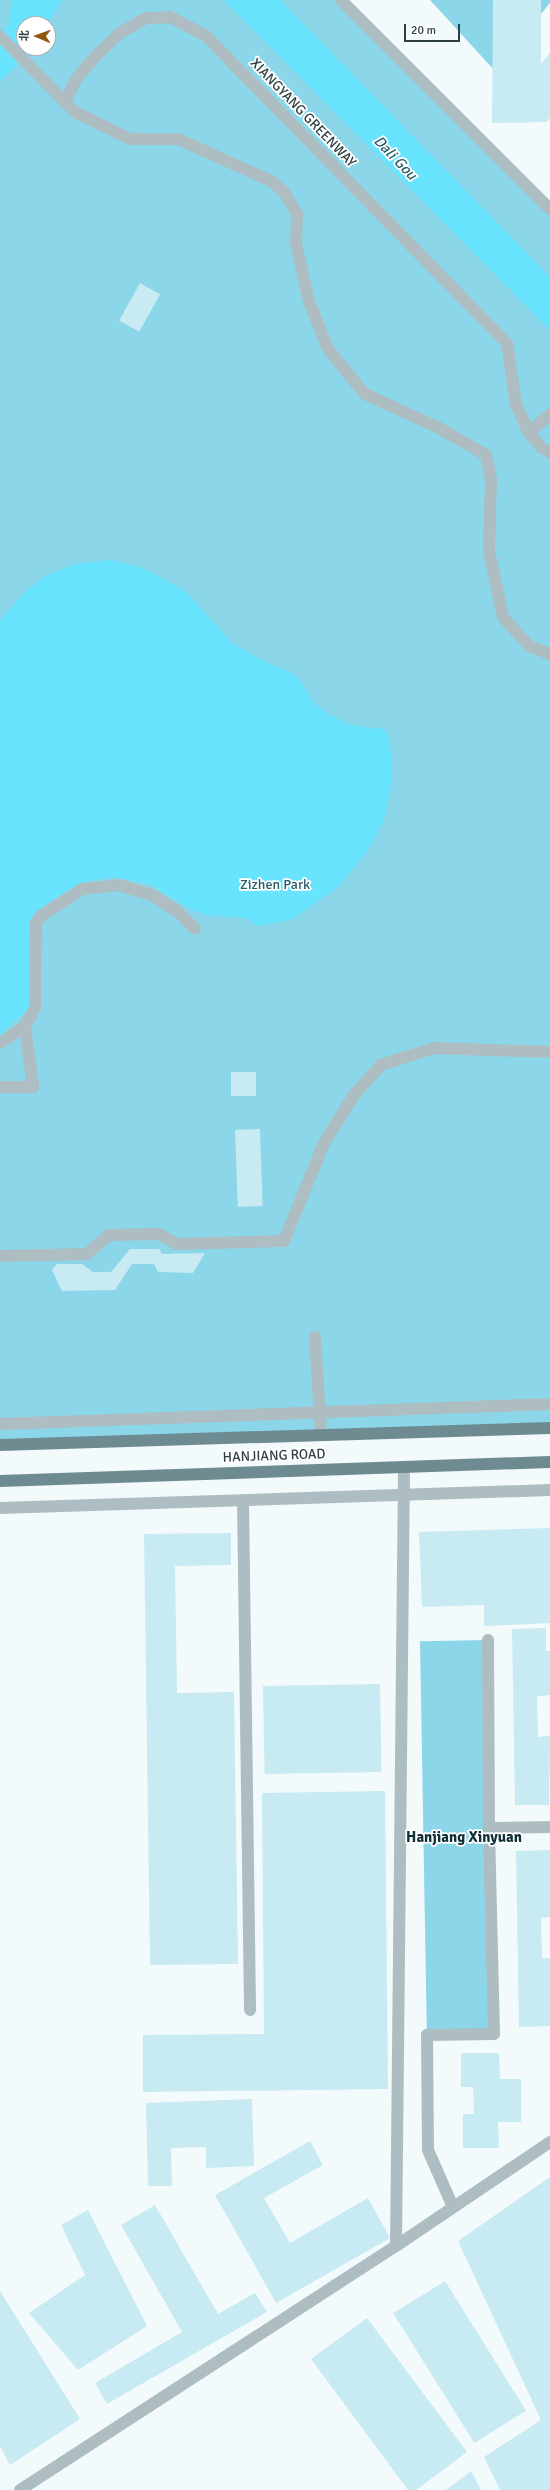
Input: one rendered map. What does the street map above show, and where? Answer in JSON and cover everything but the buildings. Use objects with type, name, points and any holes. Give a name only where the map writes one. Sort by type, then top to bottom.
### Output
[{"type":"main road","name":"HANJIANG ROAD","points":[[0,1445],[550,1428]]},
{"type":"main road","name":"HANJIANG ROAD","points":[[0,1481],[550,1462]]},
{"type":"street","points":[[341,0],[550,209]]},
{"type":"street","name":"XIANGYANG GREENWAY","points":[[65,102],[76,78],[99,53],[120,33],[146,18],[170,17],[206,36],[507,343],[516,404],[529,433],[542,448],[550,452]]},
{"type":"street","points":[[0,36],[75,112],[130,139],[178,140],[271,181],[284,192],[297,214],[296,244],[309,300],[328,349],[365,394],[439,428],[486,455],[491,479],[489,551],[502,617],[529,646],[550,654]]},
{"type":"street","points":[[529,433],[550,414]]},
{"type":"street","points":[[0,1043],[25,1026],[36,1002],[36,922],[41,916],[82,889],[119,885],[152,895],[178,911],[194,929]]},
{"type":"street","points":[[0,1087],[33,1087],[25,1026]]},
{"type":"street","points":[[0,1256],[87,1254],[109,1235],[159,1234],[177,1244],[284,1241],[324,1143],[354,1096],[381,1065],[434,1048],[550,1052]]},
{"type":"street","points":[[315,1337],[321,1435]]},
{"type":"street","points":[[0,1424],[550,1404]]},
{"type":"street","points":[[396,2246],[404,1466]]},
{"type":"street","points":[[0,1508],[550,1490]]},
{"type":"street","points":[[243,1500],[250,2010]]},
{"type":"street","points":[[453,2207],[428,2150],[427,2035],[494,2034],[489,1828],[488,1640]]},
{"type":"street","points":[[489,1828],[550,1827]]},
{"type":"street","points":[[20,2490],[396,2246],[550,2142]]},
{"type":"green space","name":"Zizhen Park","points":[[0,0],[341,0],[550,209],[550,1426],[0,1445]]},
{"type":"green space","points":[[430,0],[550,0],[550,3],[495,71]]},
{"type":"green space","points":[[488,1640],[495,2034],[427,2035],[420,1641]]},
{"type":"water","points":[[13,0],[62,0],[52,16],[16,16],[16,56],[27,56],[0,81],[0,33],[8,26]]},
{"type":"water","name":"Dali Gou","points":[[224,0],[280,0],[550,277],[550,330]]},
{"type":"water","points":[[111,560],[143,568],[185,591],[232,643],[267,663],[292,673],[302,683],[314,703],[328,714],[350,725],[383,729],[387,731],[392,757],[391,786],[384,819],[368,851],[339,886],[293,919],[258,926],[246,918],[207,915],[194,911],[150,884],[114,877],[84,882],[53,899],[36,911],[32,919],[32,1007],[12,1022],[0,1037],[0,621],[24,593],[45,576],[75,564]]},
{"type":"district","name":"Hanjiang Xinyuan","points":[[464,1838]]}]
